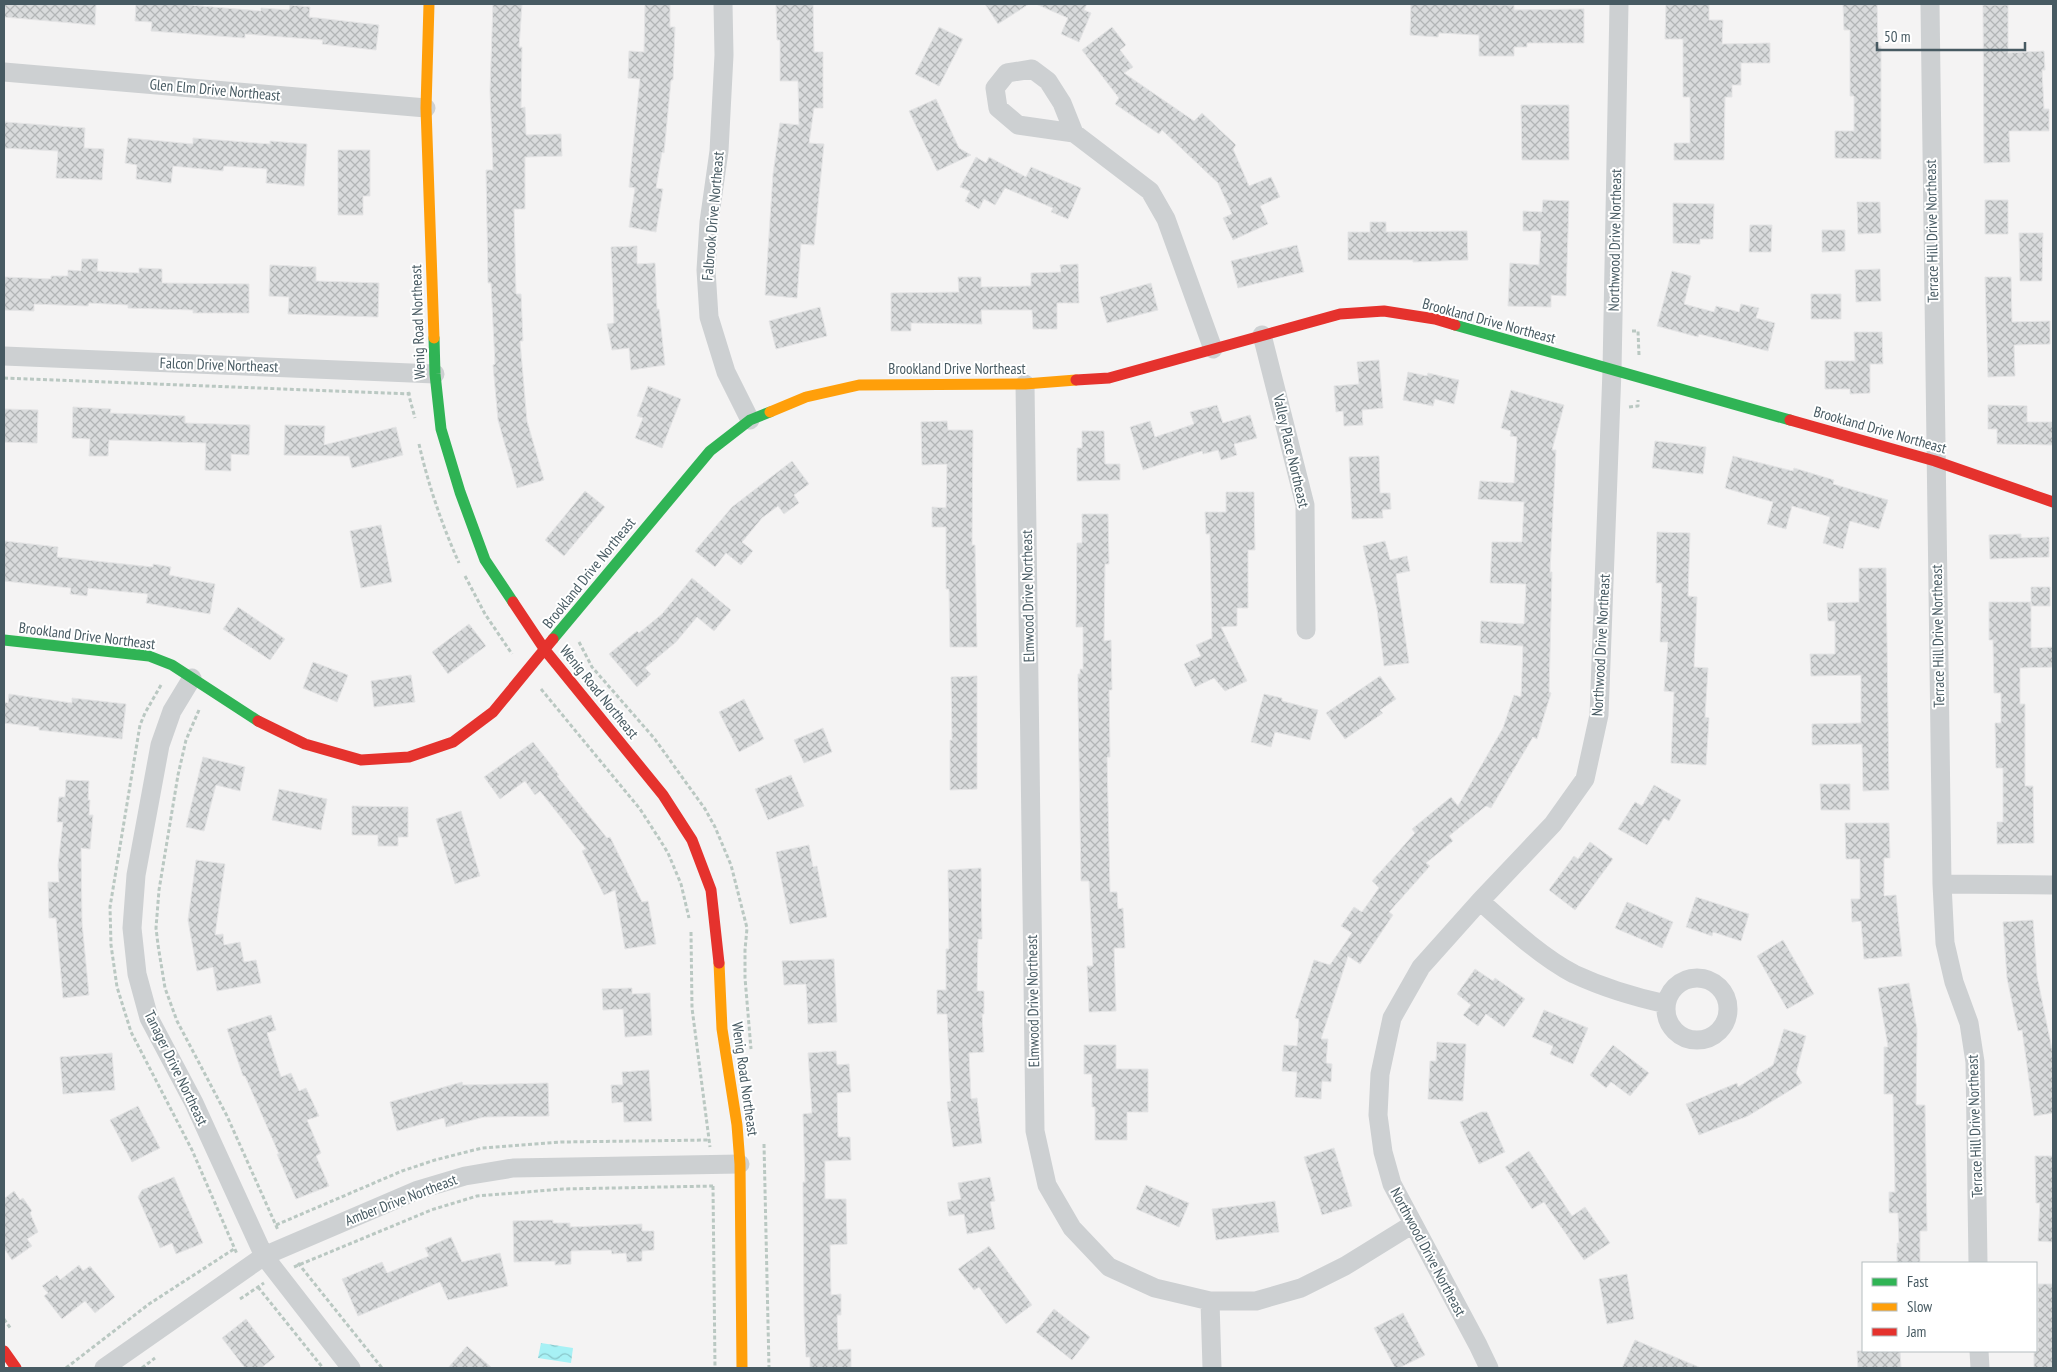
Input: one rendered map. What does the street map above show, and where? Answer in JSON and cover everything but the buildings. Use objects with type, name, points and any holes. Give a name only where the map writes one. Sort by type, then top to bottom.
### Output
[{"type":"street","name":"Wenig Road Northeast","points":[[429,4],[426,108],[434,374],[441,429],[460,492],[485,560],[545,650],[663,795],[692,840],[711,890],[718,945],[722,1029],[737,1125],[740,1164],[742,1368]]},
{"type":"street","name":"Falbrook Drive Northeast","points":[[723,4],[724,54],[719,151],[709,222],[706,270],[709,317],[726,372],[750,420]]},
{"type":"street","name":"Northwood Drive Northeast","points":[[1489,1368],[1392,1184],[1383,1152],[1378,1115],[1382,1064],[1392,1018],[1420,967],[1553,824],[1585,779],[1599,715],[1612,370],[1619,4]]},
{"type":"street","name":"Terrace Hill Drive Northeast","points":[[1930,4],[1942,884],[1945,943],[1954,982],[1969,1022],[1976,1062],[1978,1262]]},
{"type":"street","name":"Glen Elm Drive Northeast","points":[[4,72],[426,108]]},
{"type":"street","points":[[1074,133],[1150,191],[1166,219],[1213,349]]},
{"type":"street","name":"Brookland Drive Northeast","points":[[4,640],[149,656],[172,665],[262,724],[305,744],[361,760],[409,758],[453,742],[493,712],[710,451],[750,420],[806,397],[859,385],[1024,384],[1109,378],[1340,314],[1384,311],[1435,319],[1935,461],[2053,502]]},
{"type":"street","name":"Valley Place Northeast","points":[[1262,335],[1305,504],[1306,630]]},
{"type":"street","name":"Falcon Drive Northeast","points":[[4,356],[434,374]]},
{"type":"street","name":"Elmwood Drive Northeast","points":[[1024,384],[1035,1131],[1048,1185],[1072,1228],[1109,1267],[1155,1288],[1210,1301],[1256,1301],[1301,1288],[1345,1266],[1413,1224]]},
{"type":"street","name":"Tanager Drive Northeast","points":[[192,678],[168,719],[158,754],[136,875],[132,928],[137,974],[149,1018],[194,1103],[264,1256],[351,1368]]},
{"type":"street","points":[[1942,884],[2053,885]]},
{"type":"street","points":[[1480,901],[1524,940],[1573,973],[1626,995],[1666,1004]]},
{"type":"street","name":"Amber Drive Northeast","points":[[104,1368],[264,1256],[418,1190],[465,1176],[513,1168],[740,1164]]},
{"type":"street","points":[[1210,1301],[1212,1368]]},
{"type":"street","points":[[4,1352],[16,1368]]},
{"type":"street","points":[[1979,1352],[1980,1368]]},
{"type":"path","points":[[1632,331],[1638,331],[1639,357]]},
{"type":"path","points":[[4,378],[415,394]]},
{"type":"path","points":[[1629,407],[1638,406],[1638,397]]},
{"type":"path","points":[[576,648],[580,643]]},
{"type":"path","points":[[506,660],[518,646]]},
{"type":"path","points":[[536,683],[640,809],[668,853],[678,877],[690,924],[692,1008],[710,1150]]},
{"type":"path","points":[[199,709],[186,740],[178,775],[159,890],[156,928],[158,945],[166,988],[177,1020],[227,1116],[280,1235]]},
{"type":"path","points":[[712,1178],[715,1368]]},
{"type":"path","points":[[289,1269],[431,1210],[477,1196],[563,1189],[713,1186]]},
{"type":"path","points":[[66,1368],[149,1304],[211,1262],[242,1244]]},
{"type":"path","points":[[293,1257],[382,1368]]},
{"type":"path","points":[[252,1279],[323,1368]]},
{"type":"water","points":[[541,1343],[573,1348],[571,1363],[538,1358]]},
{"type":"traffic: fast","points":[[1455,325],[1790,420]]},
{"type":"traffic: fast","points":[[434,338],[435,374],[441,429],[460,492],[485,560],[513,602]]},
{"type":"traffic: fast","points":[[553,639],[710,451],[750,420],[770,412]]},
{"type":"traffic: fast","points":[[4,640],[149,656],[172,665],[258,721]]},
{"type":"traffic: slow","points":[[429,4],[426,108],[434,338]]},
{"type":"traffic: slow","points":[[770,412],[806,397],[859,385],[1025,384],[1076,380]]},
{"type":"traffic: slow","points":[[719,963],[722,1029],[737,1125],[740,1164],[742,1368]]},
{"type":"traffic: jam","points":[[1076,380],[1109,378],[1340,314],[1384,311],[1435,319],[1455,325]]},
{"type":"traffic: jam","points":[[1790,420],[1935,461],[2053,502]]},
{"type":"traffic: jam","points":[[513,602],[545,650],[663,795],[692,840],[711,890],[719,963]]},
{"type":"traffic: jam","points":[[258,721],[305,744],[361,760],[409,757],[453,742],[493,712],[553,639]]},
{"type":"traffic: jam","points":[[4,1351],[16,1368]]}]
